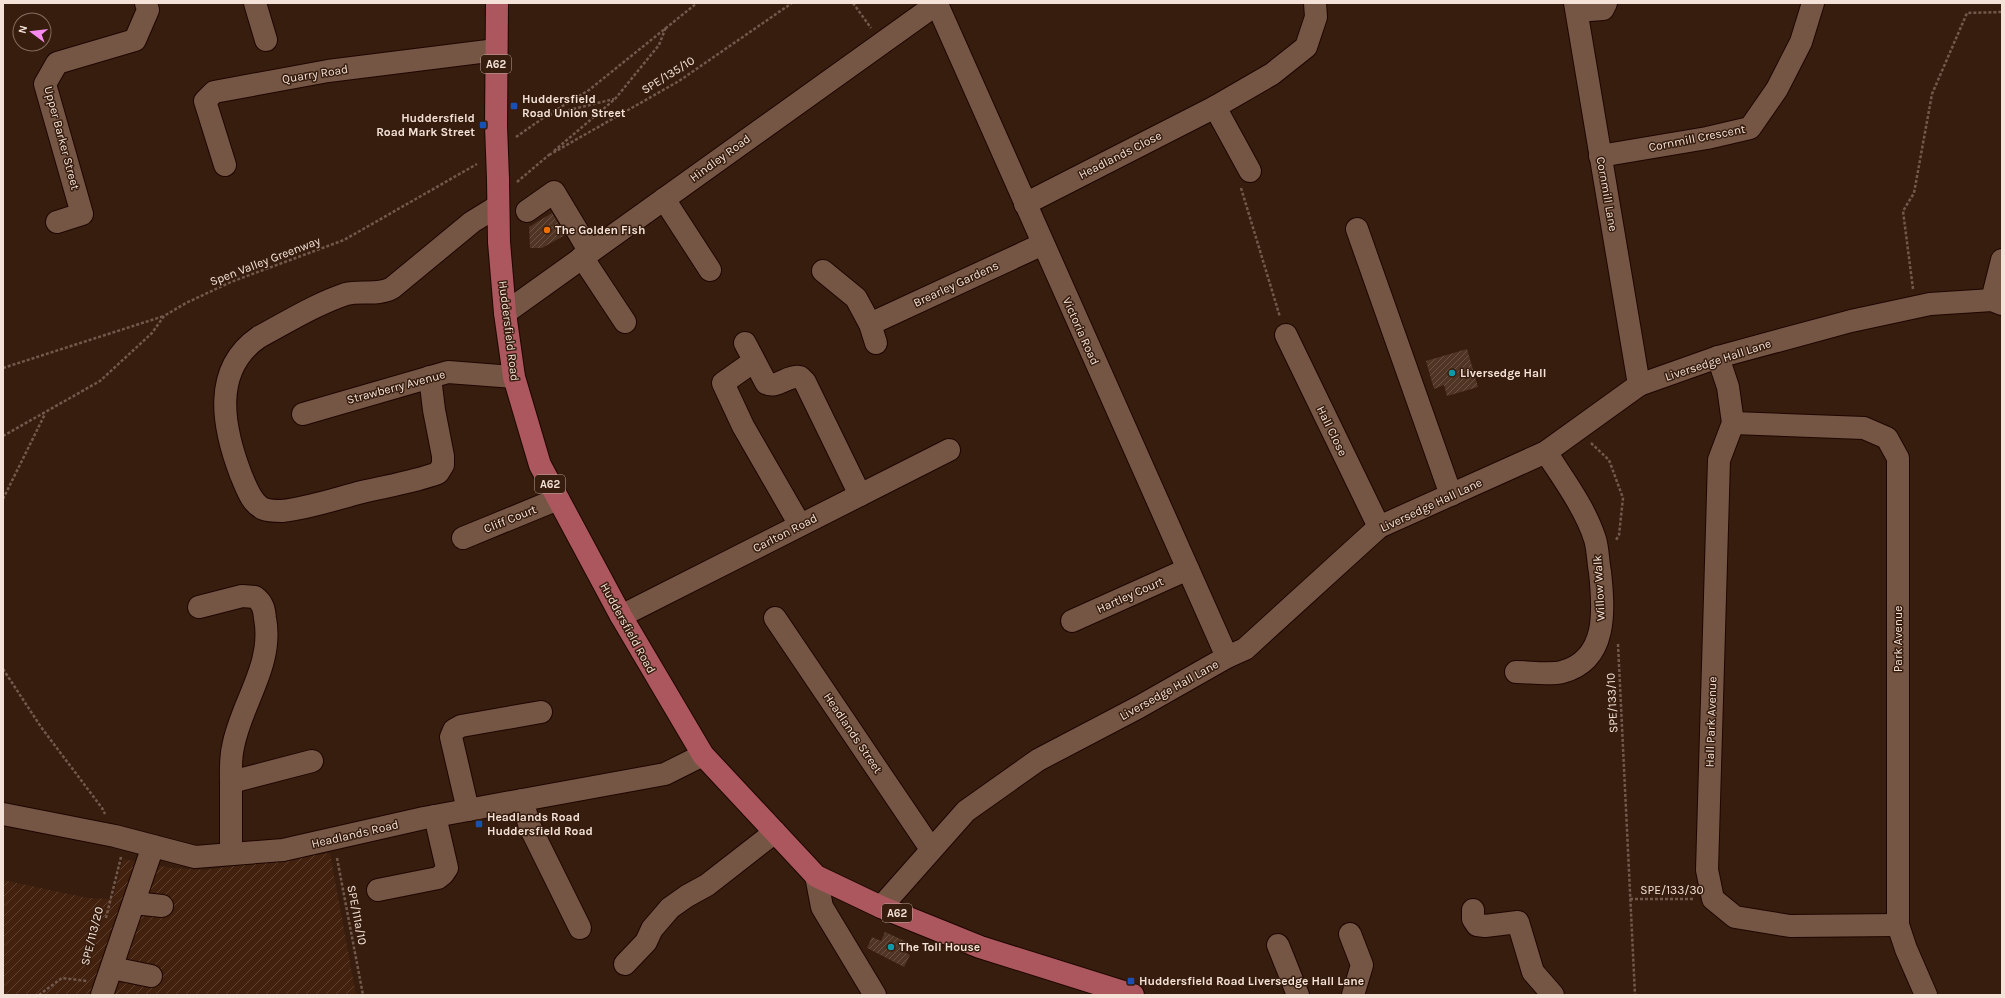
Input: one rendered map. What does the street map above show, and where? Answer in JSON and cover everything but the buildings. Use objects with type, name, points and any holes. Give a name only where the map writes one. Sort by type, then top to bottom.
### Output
[{"type":"main road","name":"Huddersfield Road","points":[[497,3],[496,126],[498,195],[504,313],[514,377],[540,465],[621,616],[703,756],[816,876],[881,907],[980,947],[1134,995]]},
{"type":"street","name":"Upper Barker Street","points":[[57,222],[82,214],[46,84],[57,63],[135,40],[148,10],[146,3]]},
{"type":"street","points":[[255,3],[266,40]]},
{"type":"street","name":"Hindley Road","points":[[504,313],[937,3]]},
{"type":"street","name":"Victoria Road","points":[[937,3],[1227,657]]},
{"type":"street","name":"Headlands Close","points":[[1025,204],[1215,107],[1272,74],[1306,47],[1316,17],[1315,3]]},
{"type":"street","points":[[1576,7],[1603,9],[1606,3]]},
{"type":"street","name":"Cornmill Crescent","points":[[1600,156],[1707,138],[1750,128],[1778,89],[1801,42],[1813,3]]},
{"type":"street","name":"Cornmill Lane","points":[[1576,7],[1639,385]]},
{"type":"street","name":"Quarry Road","points":[[225,165],[204,101],[214,92],[328,71],[496,50]]},
{"type":"street","points":[[1215,107],[1250,171]]},
{"type":"street","points":[[527,211],[554,192],[586,255],[625,322]]},
{"type":"street","points":[[430,377],[434,410],[443,456],[443,465],[438,472],[305,507],[271,511],[263,509],[256,503],[248,492],[230,440],[225,416],[226,387],[234,362],[251,342],[326,303],[353,292],[387,291],[472,222],[498,195]]},
{"type":"street","points":[[664,199],[710,270]]},
{"type":"street","points":[[1357,229],[1451,495]]},
{"type":"street","name":"Brearley Gardens","points":[[822,271],[856,298],[873,333],[1043,244]]},
{"type":"street","points":[[1997,302],[2002,260]]},
{"type":"street","name":"Liversedge Hall Lane","points":[[881,907],[966,811],[1038,760],[1139,707],[1227,657],[1245,649],[1378,527],[1546,452],[1639,385],[1718,357],[1851,321],[1930,304],[1997,302]]},
{"type":"street","name":"Hall Close","points":[[1286,335],[1378,527]]},
{"type":"street","points":[[745,343],[766,383],[771,386],[776,385],[793,376],[800,377],[805,382],[860,495]]},
{"type":"street","name":"Hall Park Avenue","points":[[1714,899],[1707,870],[1719,460],[1733,423],[1728,387],[1718,357]]},
{"type":"street","points":[[750,364],[723,383],[743,426],[800,525]]},
{"type":"street","name":"Strawberry Avenue","points":[[303,414],[448,372],[514,377]]},
{"type":"street","name":"Park Avenue","points":[[1733,423],[1864,428],[1887,438],[1898,458],[1898,925],[1906,949],[1926,995]]},
{"type":"street","name":"Carlton Road","points":[[621,616],[949,450]]},
{"type":"street","name":"Willow Walk","points":[[1516,672],[1561,672],[1581,663],[1596,646],[1603,619],[1601,586],[1595,540],[1576,497],[1546,452]]},
{"type":"street","name":"Cliff Court","points":[[463,538],[558,499]]},
{"type":"street","name":"Hartley Court","points":[[1072,621],[1188,569]]},
{"type":"street","points":[[199,607],[242,596],[255,597],[263,606],[266,623],[267,638],[264,656],[255,688],[242,716],[233,747],[231,782],[231,854]]},
{"type":"street","name":"Headlands Street","points":[[775,618],[931,849]]},
{"type":"street","points":[[468,810],[451,737],[454,730],[461,726],[541,712]]},
{"type":"street","name":"Headlands Road","points":[[3,814],[120,838],[195,856],[283,850],[435,816],[665,774],[703,756]]},
{"type":"street","points":[[231,782],[312,761]]},
{"type":"street","points":[[522,800],[533,833],[580,928]]},
{"type":"street","points":[[378,890],[438,878],[443,874],[447,868],[435,816]]},
{"type":"street","points":[[625,964],[646,942],[652,929],[670,908],[686,896],[707,885],[775,832]]},
{"type":"street","points":[[96,988],[112,968],[153,846]]},
{"type":"street","points":[[816,876],[822,907],[875,995]]},
{"type":"street","points":[[1714,899],[1735,917],[1790,926],[1898,925]]},
{"type":"street","points":[[134,903],[162,906]]},
{"type":"street","points":[[1473,910],[1473,919],[1477,925],[1485,926],[1518,922],[1533,972],[1552,995]]},
{"type":"street","points":[[1350,934],[1362,965],[1353,995]]},
{"type":"street","points":[[1278,945],[1298,995]]},
{"type":"street","points":[[112,968],[151,976]]},
{"type":"path","points":[[510,142],[546,116],[589,90],[666,26],[697,3]]},
{"type":"path","name":"SPE/135/10","points":[[549,155],[679,81],[792,3]]},
{"type":"path","points":[[854,3],[881,43]]},
{"type":"path","points":[[1915,307],[1903,210],[1914,193],[1932,94],[1967,13],[2002,12]]},
{"type":"path","points":[[498,195],[549,155],[615,99],[659,45],[666,26]]},
{"type":"path","points":[[546,116],[615,99]]},
{"type":"path","name":"Spen Valley Greenway","points":[[3,436],[45,414],[100,381],[152,333],[164,316],[186,303],[231,282],[344,240],[462,174],[480,162]]},
{"type":"path","points":[[1250,171],[1286,335]]},
{"type":"path","points":[[3,368],[164,316]]},
{"type":"path","points":[[3,499],[45,414]]},
{"type":"path","points":[[1577,430],[1610,460],[1623,498],[1619,535],[1613,546]]},
{"type":"path","name":"SPE/133/10","points":[[1617,640],[1634,995]]},
{"type":"path","points":[[3,669],[41,727],[102,808],[120,838]]},
{"type":"path","name":"SPE/113/20","points":[[105,921],[120,838]]},
{"type":"path","name":"SPE/111a/10","points":[[333,838],[363,995]]},
{"type":"path","name":"SPE/133/30","points":[[1630,899],[1714,899]]},
{"type":"path","name":"SPE/113/20","points":[[39,995],[62,978],[96,988]]},
{"type":"shaded area","points":[[330,853],[356,995],[3,995],[3,880],[88,898],[113,899],[123,859],[172,868],[205,870]]},
{"type":"place","name":"Huddersfield Road Union Street","points":[[514,106]]},
{"type":"place","name":"Huddersfield Road Mark Street","points":[[483,125]]},
{"type":"place","name":"The Golden Fish","points":[[547,230]]},
{"type":"place","name":"Liversedge Hall","points":[[1452,373]]},
{"type":"place","name":"Headlands Road Huddersfield Road","points":[[479,824]]},
{"type":"place","name":"The Toll House","points":[[891,947]]},
{"type":"place","name":"Huddersfield Road Liversedge Hall Lane","points":[[1131,981]]}]
